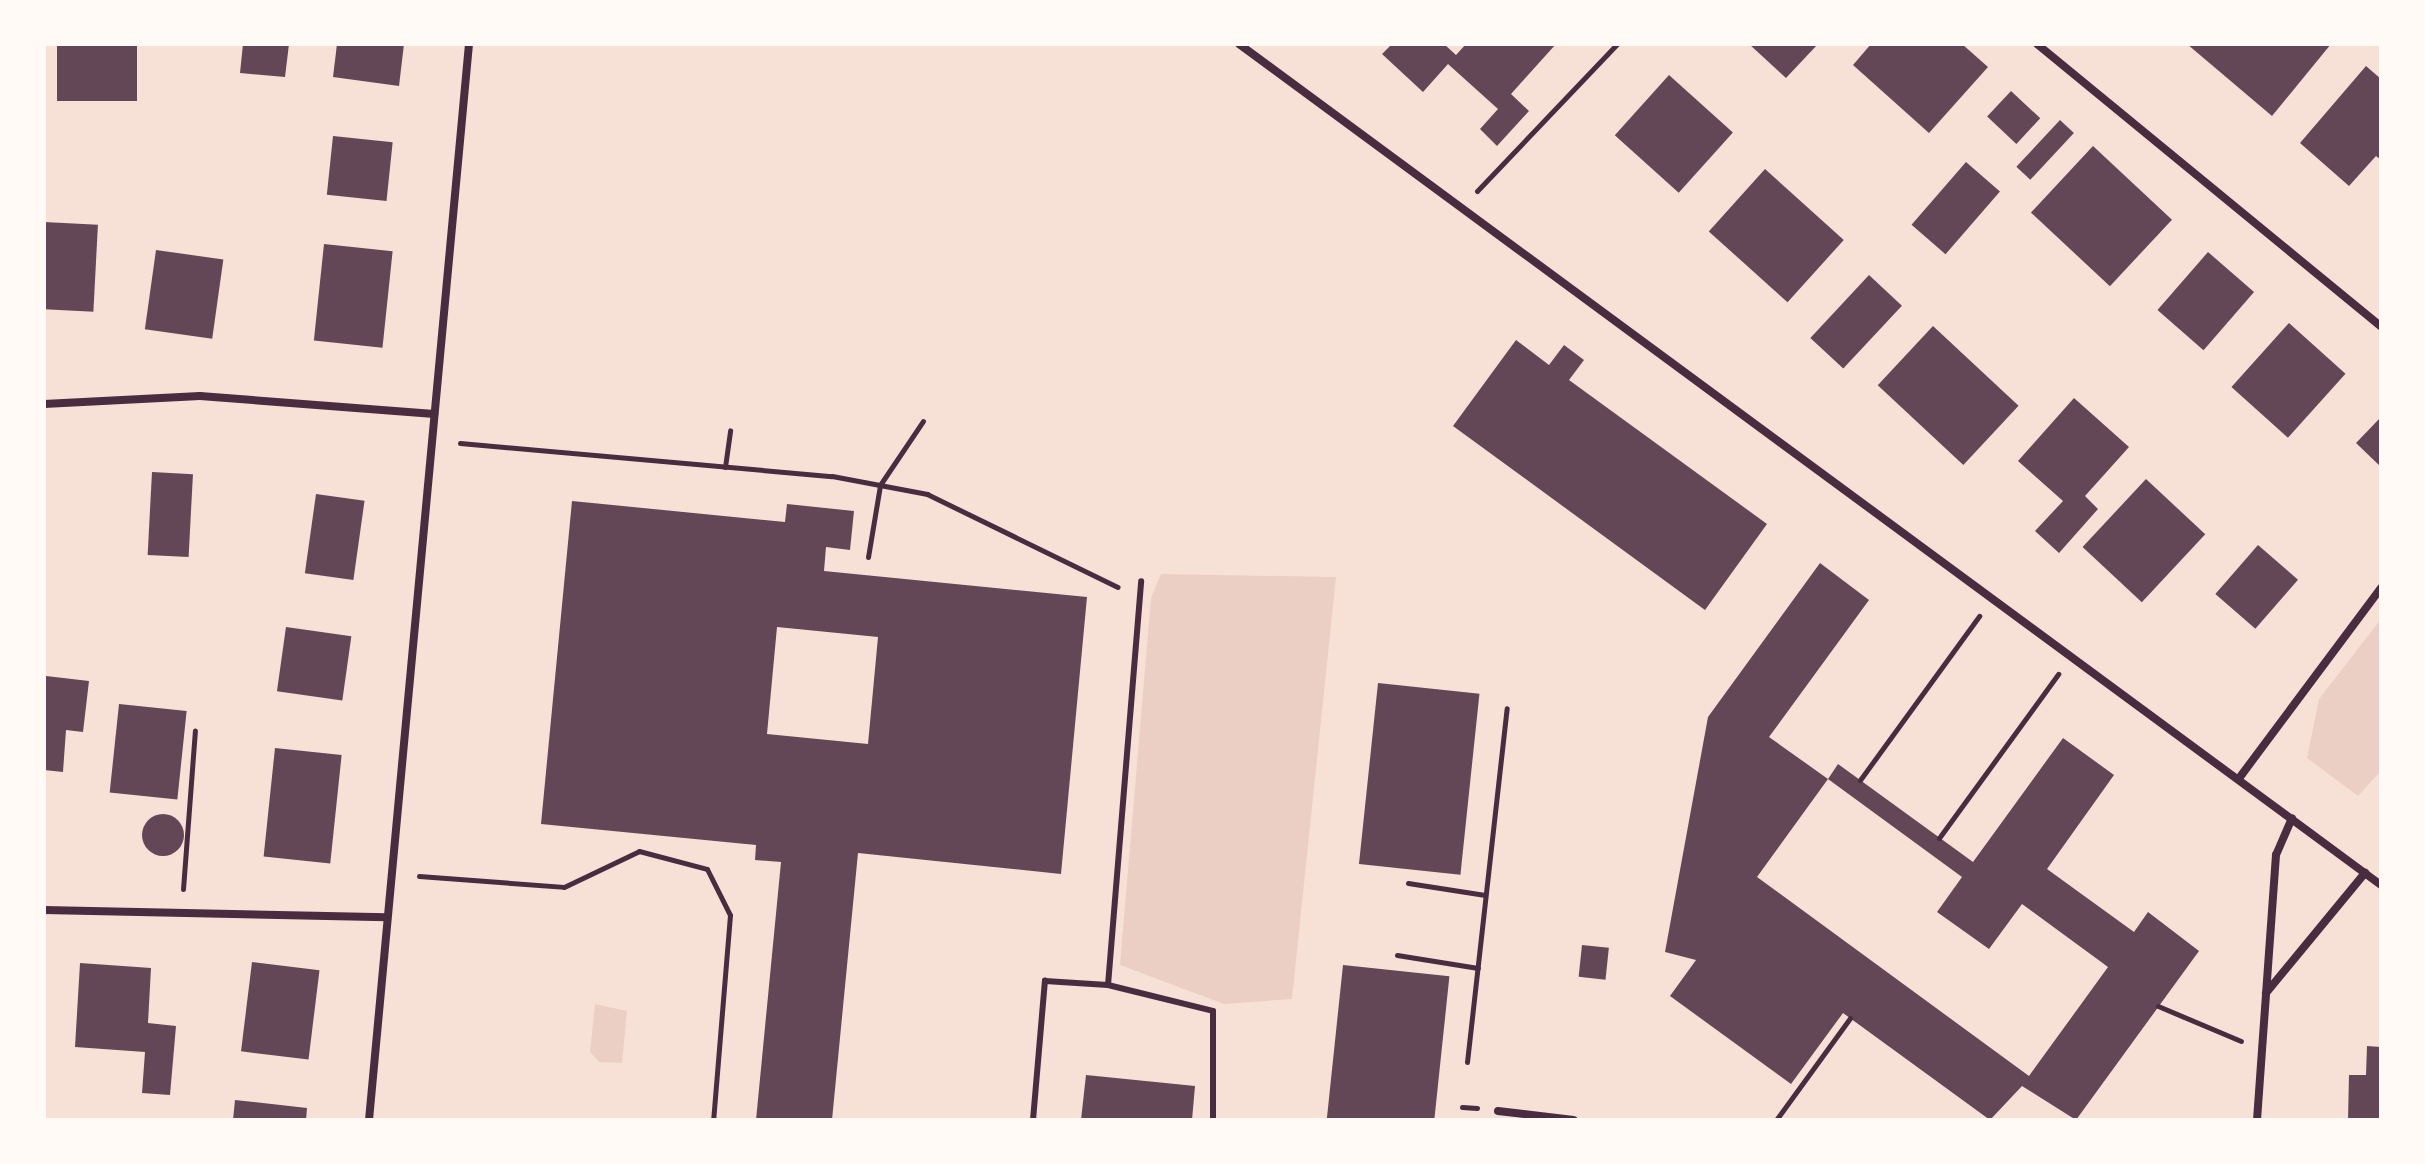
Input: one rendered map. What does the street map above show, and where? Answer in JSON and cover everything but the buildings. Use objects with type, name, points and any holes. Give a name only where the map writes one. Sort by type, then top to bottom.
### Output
[{"type":"street","points":[[369,1120],[469,44]]},
{"type":"street","points":[[1239,44],[2240,777],[2381,885]]},
{"type":"street","points":[[2037,44],[2381,327]]},
{"type":"street","points":[[44,404],[200,396],[434,414]]},
{"type":"street","points":[[2240,777],[2381,588]]},
{"type":"street","points":[[2257,1120],[2276,855],[2292,818]]},
{"type":"street","points":[[2266,994],[2365,873]]},
{"type":"street","points":[[44,910],[387,917]]},
{"type":"street","points":[[1498,1111],[1573,1120]]},
{"type":"lane","points":[[1108,985],[1141,581]]},
{"type":"lane","points":[[1033,1120],[1045,981],[1108,985],[1213,1011],[1213,1120]]},
{"type":"path","points":[[1464,208],[1617,44]]},
{"type":"path","points":[[868,557],[880,485],[923,421]]},
{"type":"path","points":[[725,467],[730,430]]},
{"type":"path","points":[[460,443],[725,467],[880,485],[927,494],[995,523],[1139,599]]},
{"type":"path","points":[[1860,780],[1963,638]]},
{"type":"path","points":[[1939,838],[2044,694]]},
{"type":"path","points":[[1467,1062],[1507,708]]},
{"type":"path","points":[[183,891],[195,730]]},
{"type":"path","points":[[419,876],[564,887],[639,851],[707,869],[730,915],[713,1120]]},
{"type":"path","points":[[1408,883],[1485,895]]},
{"type":"path","points":[[1397,955],[1478,968]]},
{"type":"path","points":[[2158,1006],[2222,1038]]},
{"type":"path","points":[[1776,1120],[1850,1018]]},
{"type":"shaded area","points":[[1161,574],[1336,577],[1292,999],[1224,1004],[1120,965],[1151,598]]},
{"type":"shaded area","points":[[2381,619],[2381,771],[2358,796],[2307,758],[2319,699]]},
{"type":"shaded area","points":[[595,1004],[627,1011],[622,1063],[599,1062],[590,1052]]}]
